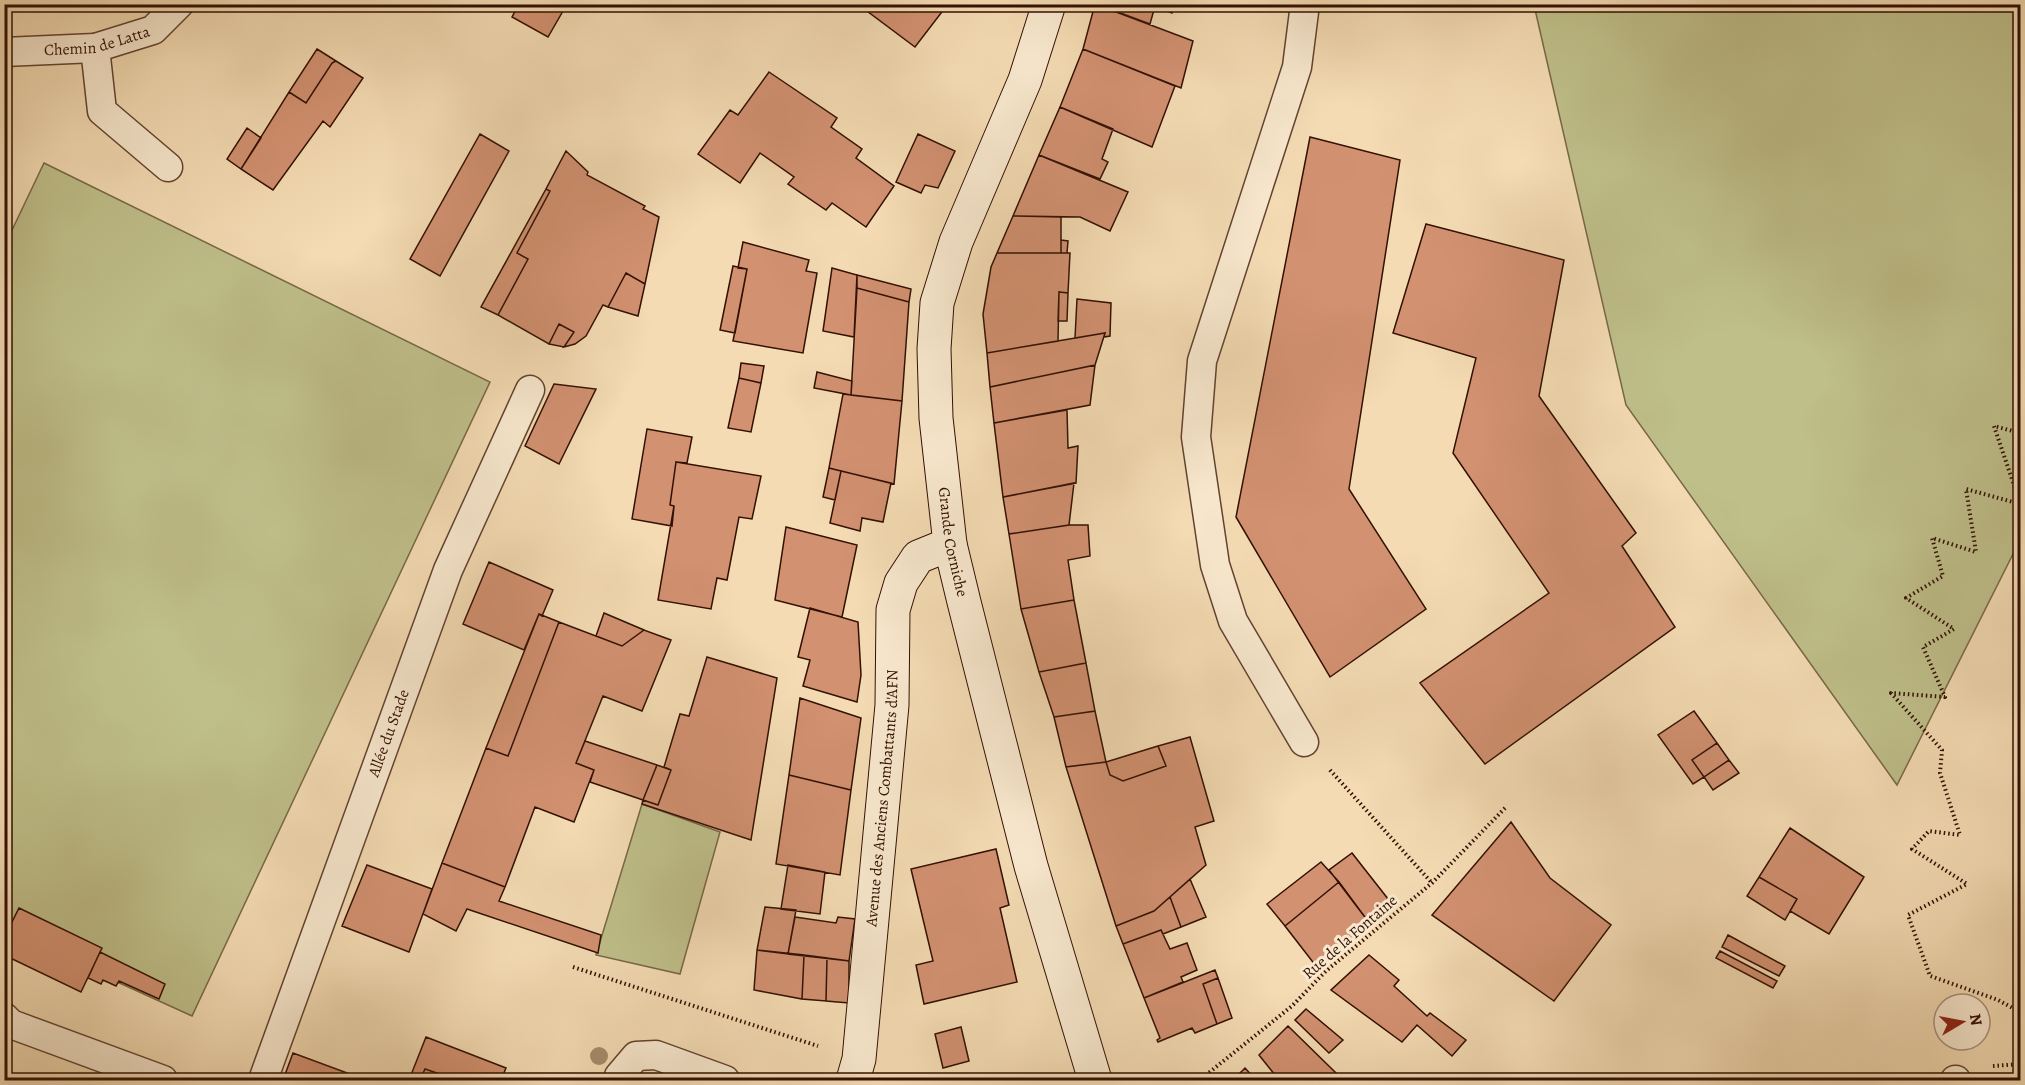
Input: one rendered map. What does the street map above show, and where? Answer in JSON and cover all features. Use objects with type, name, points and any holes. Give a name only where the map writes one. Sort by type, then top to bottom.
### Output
[{"type":"main road","name":"Grande Corniche","points":[[1049,4],[1025,80],[956,242],[937,303],[934,349],[936,418],[950,544],[1015,808],[1066,992],[1095,1080]]},
{"type":"main road","name":"Avenue des Anciens Combattants d'AFN","points":[[856,1070],[892,705],[893,610],[901,583],[918,557],[950,544]]},
{"type":"lane","name":"Chemin de Latta","points":[[4,52],[95,48],[153,30],[179,4]]},
{"type":"lane","points":[[1304,742],[1233,621],[1215,565],[1196,437],[1202,361],[1297,67],[1305,4]]},
{"type":"lane","points":[[95,48],[102,111],[168,167]]},
{"type":"lane","name":"Allée du Stade","points":[[263,1080],[448,570],[530,390]]},
{"type":"lane","points":[[4,1017],[11,1024],[163,1080]]},
{"type":"lane","points":[[618,1080],[636,1056],[656,1055],[725,1080]]},
{"type":"path","points":[[2020,433],[1994,426],[2020,504]]},
{"type":"path","points":[[2020,504],[1966,489],[1976,552],[1932,538],[1943,576],[1906,598],[1954,629],[1923,647],[1945,697],[1891,693],[1942,750],[1940,773],[1960,835],[1929,831],[1912,849],[1967,884],[1908,915],[1930,976],[1998,1000],[2020,1012]]},
{"type":"path","points":[[1304,742],[1432,883]]},
{"type":"path","name":"Rue de la Fontaine","points":[[1206,1080],[1206,1075],[1292,1006],[1326,971],[1432,883],[1507,806]]},
{"type":"path","points":[[573,967],[856,1070]]},
{"type":"green space","points":[[1534,5],[2020,5],[2020,540],[1897,785],[1626,405]]},
{"type":"green space","points":[[44,163],[490,382],[192,1016],[5,931],[4,247]]},
{"type":"green space","points":[[642,804],[720,832],[680,974],[596,955]]},
{"type":"building","points":[[519,4],[567,4],[548,37],[512,17]]},
{"type":"building","points":[[866,4],[948,4],[915,47],[863,8]]},
{"type":"building","points":[[1095,4],[1193,41],[1181,88],[1083,49]]},
{"type":"building","points":[[1096,4],[1175,4],[1172,13],[1155,6],[1150,24]]},
{"type":"building","points":[[317,49],[336,61],[332,63],[306,103],[289,92]]},
{"type":"building","points":[[1083,49],[1175,86],[1152,147],[1060,107]]},
{"type":"building","points":[[336,61],[363,78],[330,127],[323,121],[273,190],[241,169],[289,92],[306,103],[332,63]]},
{"type":"building","points":[[769,72],[837,118],[831,127],[862,149],[856,158],[894,186],[866,227],[832,203],[826,210],[788,184],[794,177],[760,153],[740,183],[698,154],[730,110],[738,115]]},
{"type":"building","points":[[1060,107],[1113,129],[1102,159],[1108,162],[1100,179],[1039,155]]},
{"type":"building","points":[[247,128],[261,138],[241,169],[227,159]]},
{"type":"building","points":[[480,134],[509,151],[440,276],[410,259]]},
{"type":"building","points":[[918,134],[955,151],[938,188],[925,185],[921,193],[896,182]]},
{"type":"building","points":[[1310,137],[1400,160],[1349,489],[1426,609],[1330,677],[1236,517]]},
{"type":"building","points":[[566,151],[588,172],[587,175],[645,206],[643,209],[659,217],[645,284],[626,273],[608,307],[603,305],[586,336],[575,344],[564,347],[574,332],[559,324],[549,344],[498,315],[528,259],[517,253],[550,191],[546,189]]},
{"type":"building","points":[[1039,155],[1128,192],[1110,231],[1080,217],[1013,216]]},
{"type":"building","points":[[546,189],[550,191],[517,253],[528,259],[498,315],[481,307]]},
{"type":"building","points":[[1013,216],[1061,217],[1061,253],[997,253]]},
{"type":"building","points":[[1426,224],[1564,260],[1539,396],[1636,533],[1622,546],[1675,627],[1485,764],[1420,683],[1549,593],[1453,453],[1476,358],[1393,333]]},
{"type":"building","points":[[1061,240],[1068,241],[1067,253],[1061,253]]},
{"type":"building","points":[[743,242],[809,260],[806,271],[817,273],[803,353],[733,341],[747,269],[738,268]]},
{"type":"building","points":[[997,253],[1070,253],[1068,293],[1059,292],[1058,341],[987,353],[983,314],[991,267]]},
{"type":"building","points":[[733,266],[747,269],[735,333],[720,330]]},
{"type":"building","points":[[832,268],[857,275],[854,337],[823,331]]},
{"type":"building","points":[[626,273],[645,284],[638,316],[608,307]]},
{"type":"building","points":[[857,275],[911,289],[909,302],[857,288]]},
{"type":"building","points":[[857,288],[909,302],[902,401],[851,395]]},
{"type":"building","points":[[1059,292],[1068,293],[1067,321],[1058,321]]},
{"type":"building","points":[[1077,299],[1111,303],[1110,336],[1104,337],[1105,333],[1075,338]]},
{"type":"building","points":[[559,324],[574,332],[564,347],[549,344]]},
{"type":"building","points":[[1105,333],[1095,365],[990,387],[987,353]]},
{"type":"building","points":[[741,363],[764,366],[761,383],[739,378]]},
{"type":"building","points":[[1095,365],[1090,405],[994,423],[990,387]]},
{"type":"building","points":[[817,372],[852,381],[851,395],[814,388]]},
{"type":"building","points":[[739,378],[761,383],[751,432],[728,428]]},
{"type":"building","points":[[554,384],[596,389],[559,464],[525,446]]},
{"type":"building","points":[[843,394],[902,401],[894,484],[829,468]]},
{"type":"building","points":[[1067,410],[1068,448],[1078,446],[1076,483],[1003,497],[994,423]]},
{"type":"building","points":[[647,429],[692,437],[687,463],[676,462],[670,505],[674,506],[672,526],[632,519]]},
{"type":"building","points":[[676,462],[761,476],[752,519],[739,517],[727,580],[717,578],[711,609],[658,600],[674,506],[670,505]]},
{"type":"building","points":[[829,468],[841,471],[835,500],[823,497]]},
{"type":"building","points":[[841,471],[891,483],[883,522],[862,518],[860,531],[830,523]]},
{"type":"building","points":[[1074,483],[1069,525],[1009,534],[1003,497]]},
{"type":"building","points":[[1069,525],[1088,525],[1090,556],[1068,560],[1074,600],[1021,609],[1009,534]]},
{"type":"building","points":[[786,527],[857,545],[842,617],[775,600]]},
{"type":"building","points":[[489,562],[553,590],[542,616],[539,614],[524,650],[463,624]]},
{"type":"building","points":[[1074,600],[1086,663],[1039,672],[1021,609]]},
{"type":"building","points":[[810,608],[858,622],[861,675],[857,702],[803,686],[810,660],[798,657]]},
{"type":"building","points":[[604,613],[644,630],[622,646],[596,636]]},
{"type":"building","points":[[539,614],[559,622],[508,756],[486,748]]},
{"type":"building","points":[[559,622],[622,646],[644,630],[671,640],[642,711],[603,696],[576,763],[594,770],[574,822],[535,807],[505,887],[442,863],[486,748],[508,756]]},
{"type":"building","points":[[707,657],[777,678],[751,840],[642,804],[643,800],[658,805],[671,770],[664,767],[680,714],[689,716]]},
{"type":"building","points":[[1086,663],[1095,711],[1054,717],[1039,672]]},
{"type":"building","points":[[800,698],[861,718],[851,790],[789,775]]},
{"type":"building","points":[[1095,711],[1106,762],[1066,767],[1054,717]]},
{"type":"building","points":[[1694,711],[1717,743],[1692,760],[1704,777],[1693,784],[1658,735]]},
{"type":"building","points":[[1190,737],[1214,821],[1195,827],[1206,865],[1154,911],[1116,926],[1066,767],[1106,762],[1110,775],[1123,781],[1166,766],[1158,746]]},
{"type":"building","points":[[585,741],[657,765],[643,800],[590,782],[594,770],[576,763]]},
{"type":"building","points":[[1717,743],[1729,760],[1704,777],[1692,760]]},
{"type":"building","points":[[1158,746],[1166,766],[1123,781],[1110,775],[1106,762]]},
{"type":"building","points":[[1729,760],[1739,773],[1713,790],[1704,777]]},
{"type":"building","points":[[657,765],[671,770],[658,805],[643,800]]},
{"type":"building","points":[[789,775],[851,790],[840,875],[776,864]]},
{"type":"building","points":[[1511,822],[1550,878],[1611,925],[1554,1001],[1432,915]]},
{"type":"building","points":[[1790,828],[1864,877],[1829,934],[1790,911],[1797,899],[1759,877]]},
{"type":"building","points":[[996,849],[1009,905],[1000,908],[1017,982],[924,1004],[916,965],[933,961],[911,869]]},
{"type":"building","points":[[1352,853],[1392,904],[1370,924],[1329,870]]},
{"type":"building","points":[[1321,862],[1339,882],[1285,926],[1267,904]]},
{"type":"building","points":[[442,863],[505,887],[499,901],[601,935],[598,953],[467,909],[456,931],[423,914]]},
{"type":"building","points":[[367,865],[432,889],[409,952],[342,926]]},
{"type":"building","points":[[788,865],[825,872],[820,914],[781,909]]},
{"type":"building","points":[[1759,877],[1797,899],[1785,920],[1747,896]]},
{"type":"building","points":[[1190,879],[1206,917],[1181,927],[1170,897]]},
{"type":"building","points":[[1339,882],[1370,924],[1319,970],[1285,926]]},
{"type":"building","points":[[1170,897],[1181,927],[1163,934],[1161,930],[1123,944],[1116,926],[1154,911]]},
{"type":"building","points":[[765,907],[796,910],[788,954],[757,950]]},
{"type":"building","points":[[19,908],[102,948],[81,992],[4,955],[4,938]]},
{"type":"building","points":[[795,917],[836,923],[838,917],[855,919],[849,961],[788,954]]},
{"type":"building","points":[[1161,930],[1170,949],[1187,943],[1197,970],[1181,977],[1183,982],[1144,998],[1123,944]]},
{"type":"building","points":[[1728,935],[1785,966],[1779,976],[1722,947]]},
{"type":"building","points":[[757,950],[804,955],[802,999],[754,990]]},
{"type":"building","points":[[1720,951],[1777,981],[1773,988],[1716,958]]},
{"type":"building","points":[[100,952],[165,984],[159,999],[119,981],[116,986],[103,980],[101,984],[88,978]]},
{"type":"building","points":[[804,955],[827,958],[826,1001],[802,999]]},
{"type":"building","points":[[1369,955],[1399,980],[1394,986],[1427,1016],[1430,1013],[1466,1040],[1452,1056],[1417,1025],[1402,1042],[1331,990]]},
{"type":"building","points":[[827,958],[849,961],[849,1003],[826,1001]]},
{"type":"building","points":[[1215,970],[1218,978],[1203,984],[1217,1024],[1195,1033],[1192,1028],[1158,1042],[1160,1038],[1144,998]]},
{"type":"building","points":[[1218,978],[1232,1018],[1217,1024],[1203,984]]},
{"type":"building","points":[[1306,1009],[1343,1040],[1329,1053],[1295,1020]]},
{"type":"building","points":[[1288,1026],[1336,1073],[1328,1080],[1279,1080],[1259,1055]]},
{"type":"building","points":[[961,1027],[969,1061],[943,1068],[935,1034]]},
{"type":"building","points":[[426,1037],[506,1068],[501,1080],[457,1080],[425,1069],[420,1080],[409,1080]]},
{"type":"building","points":[[293,1053],[366,1080],[283,1080]]},
{"type":"building","points":[[1245,1068],[1256,1080],[1233,1080]]},
{"type":"building","points":[[425,1069],[457,1080],[420,1080]]},
{"type":"building","points":[[1336,1073],[1343,1080],[1328,1080]]}]
